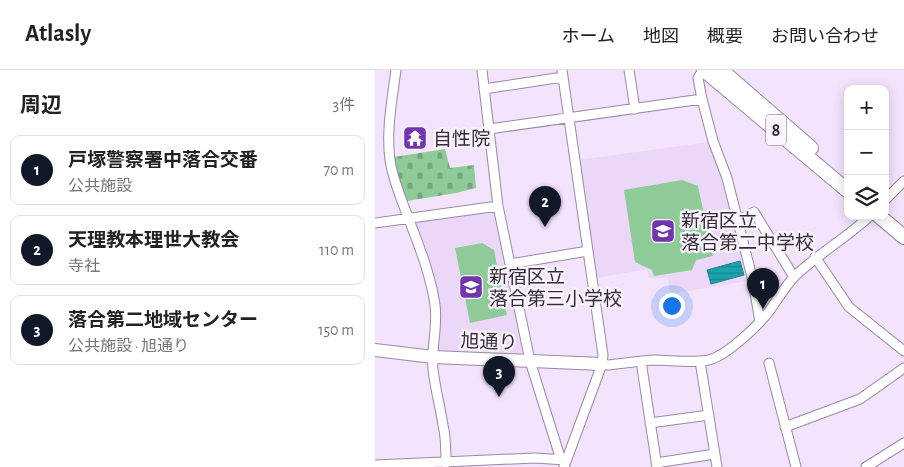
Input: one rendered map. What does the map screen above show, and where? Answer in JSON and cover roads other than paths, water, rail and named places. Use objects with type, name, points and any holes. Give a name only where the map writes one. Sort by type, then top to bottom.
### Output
[{"type":"main road","name":"8","points":[[704,70],[844,188]]},
{"type":"main road","name":"8","points":[[721,70],[844,176]]},
{"type":"main road","points":[[889,214],[904,226]]},
{"type":"main road","points":[[884,220],[904,237]]},
{"type":"street","points":[[395,70],[388,143],[390,162],[427,270],[435,304],[433,370],[444,427],[447,462]]},
{"type":"street","points":[[482,70],[498,206],[530,361],[563,462]]},
{"type":"street","points":[[629,70],[635,109]]},
{"type":"street","points":[[704,70],[698,78],[701,99],[713,141],[727,178],[753,282],[760,322]]},
{"type":"street","points":[[484,89],[562,74],[603,355],[602,364],[563,462]]},
{"type":"street","points":[[489,129],[701,99]]},
{"type":"street","points":[[889,196],[904,182]]},
{"type":"street","points":[[375,222],[498,206]]},
{"type":"street","points":[[738,221],[754,212],[794,277]]},
{"type":"street","points":[[602,364],[609,365],[641,361],[700,361],[717,358],[760,322],[794,277],[815,258],[864,220]]},
{"type":"street","points":[[510,264],[588,251]]},
{"type":"street","points":[[815,258],[849,307],[904,351]]},
{"type":"street","name":"旭通り","points":[[375,350],[433,357],[602,364]]},
{"type":"street","points":[[641,361],[656,465],[715,454]]},
{"type":"street","points":[[700,361],[717,467]]},
{"type":"street","points":[[769,362],[796,467]]},
{"type":"street","points":[[785,427],[860,399],[904,368]]},
{"type":"street","points":[[650,422],[709,415]]},
{"type":"street","points":[[866,467],[904,443]]},
{"type":"street","points":[[375,465],[412,465],[447,462],[489,464],[535,458],[563,462]]},
{"type":"water","points":[[740,261],[744,275],[711,284],[707,270]]},
{"type":"place","name":"自性院","points":[[415,138]]},
{"type":"place","name":"天理教本理世大教会","points":[[545,227]]},
{"type":"place","name":"新宿区立 落合第二中学校","points":[[663,231]]},
{"type":"place","name":"新宿区立 落合第三小学校","points":[[471,287]]},
{"type":"place","name":"戸塚警察署中落合交番","points":[[763,309]]},
{"type":"place","name":"落合第二地域センター","points":[[499,397]]}]
